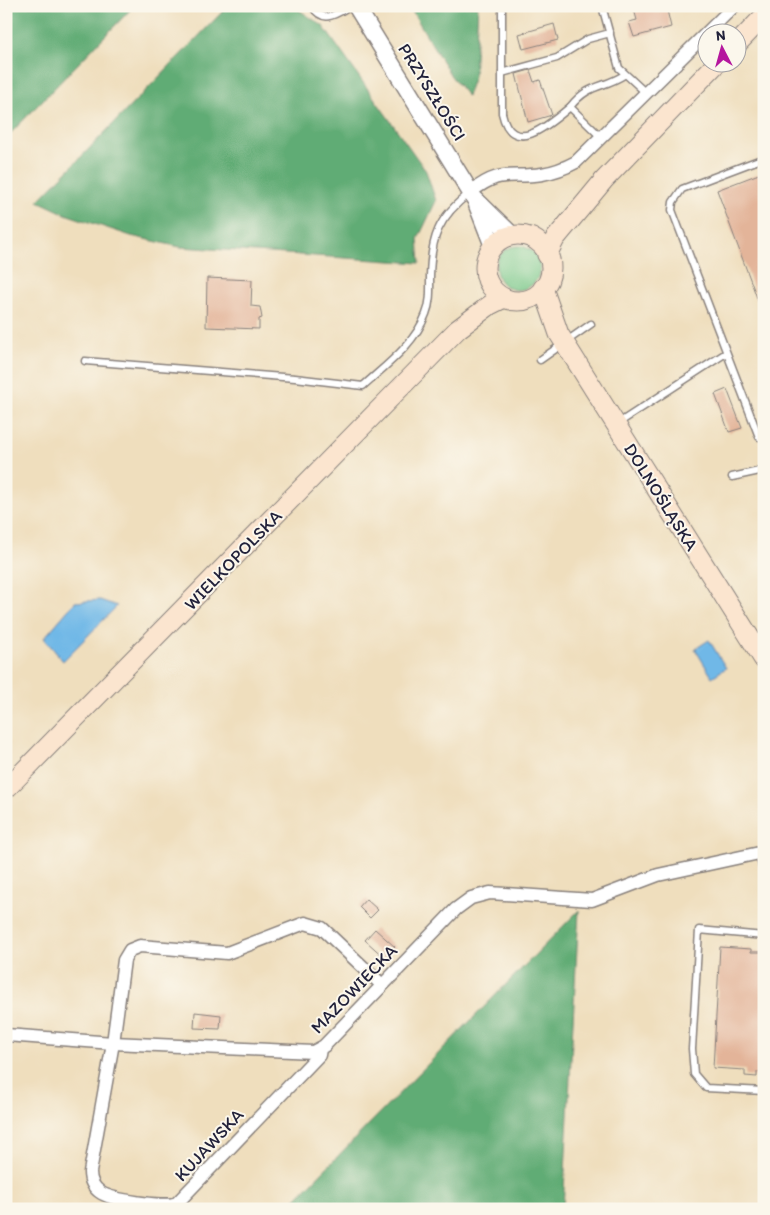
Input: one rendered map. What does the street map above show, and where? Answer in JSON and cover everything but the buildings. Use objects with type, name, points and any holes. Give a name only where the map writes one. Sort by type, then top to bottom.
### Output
[{"type":"main road","points":[[748,33],[764,16]]},
{"type":"main road","points":[[548,255],[556,239],[604,180],[708,72]]},
{"type":"main road","points":[[531,238],[546,230],[604,180]]},
{"type":"main road","points":[[513,236],[531,238],[540,244],[548,255],[550,271],[543,288],[526,300],[504,298],[495,292],[487,280],[485,264],[493,246],[500,240],[513,236]]},
{"type":"main road","name":"WIELKOPOLSKA","points":[[458,329],[487,280]]},
{"type":"main road","name":"DOLNOŚLĄSKA","points":[[543,288],[562,339]]},
{"type":"main road","name":"WIELKOPOLSKA","points":[[6,789],[458,329],[490,304],[504,298]]},
{"type":"main road","name":"DOLNOŚLĄSKA","points":[[526,300],[562,339],[764,660]]},
{"type":"street","name":"PRZYSZŁOŚCI","points":[[356,6],[472,195],[493,246]]},
{"type":"street","points":[[472,195],[494,178],[505,175],[540,175],[562,169],[576,162],[734,6]]},
{"type":"street","name":"PRZYSZŁOŚCI","points":[[472,195],[513,236]]},
{"type":"street","name":"MAZOWIECKA","points":[[6,1035],[113,1043],[306,1052],[320,1049],[456,909],[471,898],[490,893],[585,901],[600,898],[658,875],[761,852]]},
{"type":"street","points":[[113,1043],[125,956],[130,950],[140,946],[234,952],[298,925],[310,924],[322,928],[382,985]]},
{"type":"street","name":"KUJAWSKA","points":[[113,1043],[90,1172],[92,1183],[104,1194],[167,1206],[177,1203],[183,1198],[319,1055],[320,1049]]},
{"type":"lane","points":[[312,6],[316,13],[323,17],[330,17],[350,6]]},
{"type":"lane","points":[[502,6],[502,112],[504,124],[516,134],[524,136],[536,132],[570,107],[582,92],[589,88],[617,80],[624,75]]},
{"type":"lane","points":[[602,6],[619,68],[624,75],[646,94]]},
{"type":"lane","points":[[502,73],[557,58],[588,39],[610,33]]},
{"type":"lane","points":[[570,107],[602,138]]},
{"type":"lane","points":[[759,437],[672,210],[673,202],[682,189],[764,158]]},
{"type":"lane","points":[[85,361],[295,378],[363,386],[401,351],[421,324],[430,298],[430,257],[436,234],[450,212],[472,195]]},
{"type":"lane","points":[[540,360],[562,339],[591,324]]},
{"type":"lane","points":[[616,425],[726,353]]},
{"type":"lane","points":[[732,477],[764,470]]},
{"type":"lane","points":[[761,852],[764,876]]},
{"type":"lane","points":[[764,936],[699,930],[692,1050],[694,1074],[706,1088],[764,1091]]},
{"type":"green space","points":[[6,6],[134,6],[6,138]]},
{"type":"green space","points":[[228,6],[297,6],[299,10],[323,26],[426,171],[436,201],[418,239],[420,263],[180,247],[131,236],[68,215],[38,201]]},
{"type":"green space","points":[[409,6],[478,6],[474,76],[467,96],[451,76]]},
{"type":"green space","points":[[514,246],[522,246],[534,252],[540,268],[534,284],[522,290],[514,290],[502,284],[496,272],[496,264],[502,252]]},
{"type":"green space","points":[[579,910],[563,1209],[286,1209]]},
{"type":"water","points":[[100,600],[117,606],[63,661],[44,638],[75,602]]},
{"type":"water","points":[[709,640],[726,668],[712,677],[695,649]]}]
